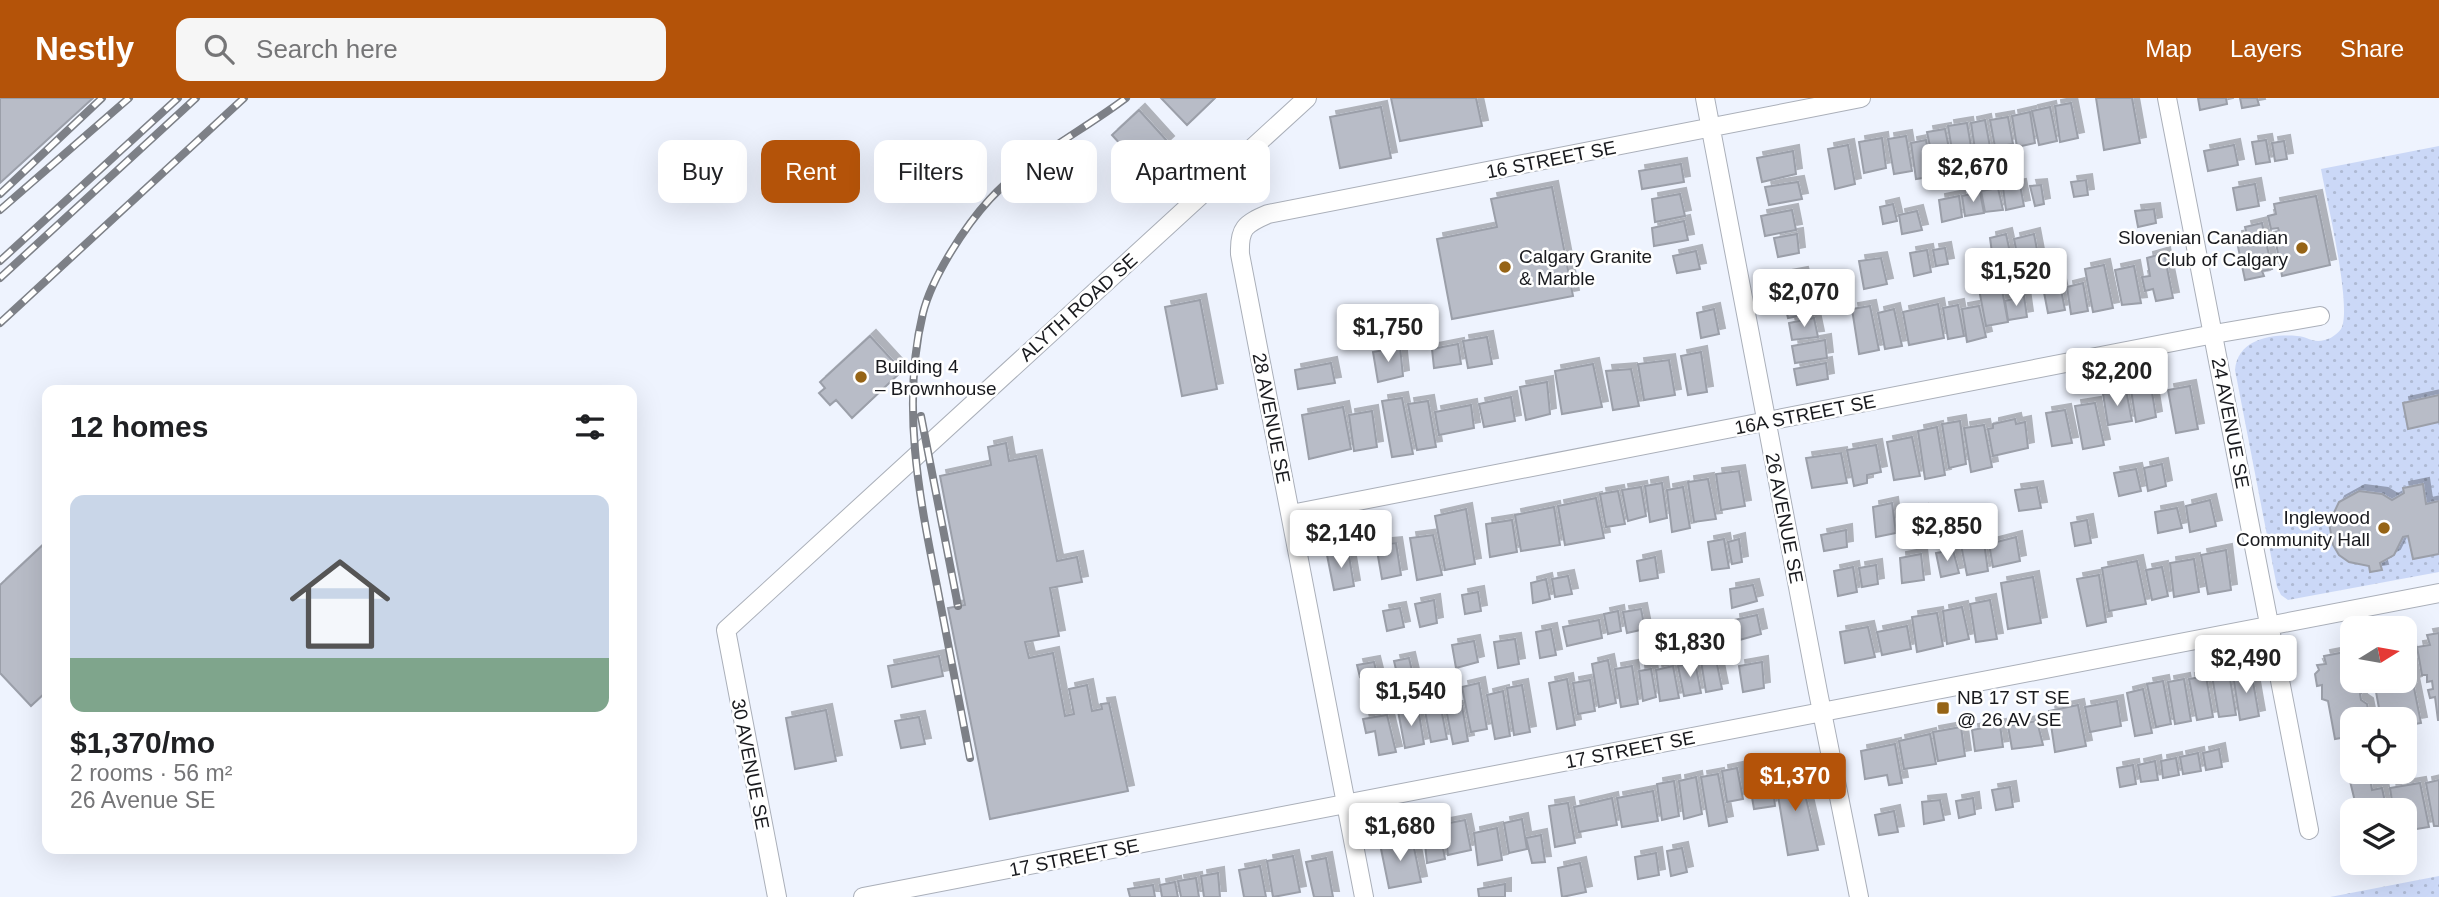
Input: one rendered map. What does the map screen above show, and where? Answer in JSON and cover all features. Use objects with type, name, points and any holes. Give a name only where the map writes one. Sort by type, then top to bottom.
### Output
[{"type":"street","name":"ALYTH ROAD SE","points":[[726,630],[1307,98]]},
{"type":"street","name":"26 AVENUE SE","points":[[1705,98],[1859,897]]},
{"type":"street","name":"16 STREET SE","points":[[1243,228],[1253,220],[1268,215],[1861,98]]},
{"type":"street","name":"24 AVENUE SE","points":[[2167,98],[2309,830]]},
{"type":"street","name":"28 AVENUE SE","points":[[1243,228],[1240,254],[1364,897]]},
{"type":"street","name":"16A STREET SE","points":[[1291,514],[2214,334],[2319,316]]},
{"type":"street","name":"17 STREET SE","points":[[863,897],[2439,593]]},
{"type":"street","name":"30 AVENUE SE","points":[[726,630],[777,897]]},
{"type":"shaded area","points":[[2439,146],[2439,572],[2288,600],[2281,595],[2277,587],[2235,370],[2237,360],[2249,345],[2267,338],[2297,336],[2321,341],[2331,338],[2341,329],[2344,300],[2321,169]]},
{"type":"shaded area","points":[[2439,876],[2439,897],[2330,897]]},
{"type":"building","points":[[0,98],[93,98],[0,183]]},
{"type":"building","points":[[1161,98],[1215,98],[1187,125]]},
{"type":"building","points":[[1391,98],[1476,98],[1482,126],[1400,141]]},
{"type":"building","points":[[2096,98],[2132,98],[2140,143],[2104,150]]},
{"type":"building","points":[[2198,98],[2226,98],[2227,104],[2200,110]]},
{"type":"building","points":[[2240,98],[2257,98],[2259,105],[2242,108]]},
{"type":"building","points":[[2071,103],[2078,138],[2060,142],[2055,106]]},
{"type":"building","points":[[1381,107],[1391,158],[1340,168],[1330,117]]},
{"type":"building","points":[[2050,107],[2057,141],[2039,145],[2032,111]]},
{"type":"building","points":[[1139,110],[1166,140],[1117,140],[1112,135]]},
{"type":"building","points":[[2030,112],[2035,143],[2017,147],[2012,116]]},
{"type":"building","points":[[2008,117],[2013,144],[1995,147],[1990,120]]},
{"type":"building","points":[[1985,120],[1991,152],[1976,156],[1971,123]]},
{"type":"building","points":[[1967,123],[1973,158],[1954,162],[1948,126]]},
{"type":"building","points":[[1945,129],[1950,153],[1932,156],[1927,132]]},
{"type":"building","points":[[1906,136],[1912,171],[1894,174],[1888,139]]},
{"type":"building","points":[[1882,138],[1886,168],[1864,173],[1859,142]]},
{"type":"building","points":[[1926,140],[1936,176],[1916,179],[1911,143]]},
{"type":"building","points":[[2266,140],[2270,162],[2256,164],[2252,142]]},
{"type":"building","points":[[2284,141],[2287,159],[2275,161],[2272,143]]},
{"type":"building","points":[[1848,145],[1855,184],[1835,189],[1828,149]]},
{"type":"building","points":[[2234,145],[2238,165],[2208,171],[2204,151]]},
{"type":"building","points":[[1793,151],[1796,174],[1762,182],[1757,158]]},
{"type":"building","points":[[1681,164],[1684,182],[1642,189],[1639,171]]},
{"type":"building","points":[[2086,180],[2088,195],[2074,197],[2071,182]]},
{"type":"building","points":[[1798,182],[1802,199],[1769,205],[1765,187]]},
{"type":"building","points":[[2255,184],[2259,206],[2237,210],[2233,188]]},
{"type":"building","points":[[2020,185],[2024,206],[2006,210],[2003,188]]},
{"type":"building","points":[[2041,185],[2044,204],[2035,206],[2030,186]]},
{"type":"building","name":"Calgary Granite & Marble","points":[[1552,187],[1573,296],[1452,319],[1437,239],[1497,227],[1491,199]]},
{"type":"building","points":[[1998,188],[2003,210],[1985,212],[1981,191]]},
{"type":"building","points":[[1980,192],[1984,213],[1965,216],[1962,196]]},
{"type":"building","points":[[1680,194],[1685,216],[1655,222],[1652,199]]},
{"type":"building","points":[[1959,196],[1962,217],[1942,222],[1939,200]]},
{"type":"building","name":"Slovenian Canadian Club of Calgary","points":[[2316,196],[2330,265],[2282,276],[2274,232],[2279,231],[2278,228],[2271,229],[2268,216],[2276,214],[2274,204]]},
{"type":"building","points":[[1893,204],[1897,221],[1883,224],[1880,207]]},
{"type":"building","points":[[2154,209],[2156,223],[2138,227],[2135,211]]},
{"type":"building","points":[[1792,210],[1796,230],[1765,236],[1761,216]]},
{"type":"building","points":[[1917,211],[1922,230],[1902,234],[1899,215]]},
{"type":"building","points":[[1684,221],[1688,240],[1654,246],[1652,228]]},
{"type":"building","points":[[2262,223],[2272,269],[2262,271],[2264,276],[2245,280],[2236,237],[2247,235],[2245,227]]},
{"type":"building","points":[[1797,234],[1799,253],[1778,257],[1774,238]]},
{"type":"building","points":[[2006,234],[2011,257],[1993,260],[1990,238]]},
{"type":"building","points":[[2034,234],[2038,255],[2018,259],[2014,239]]},
{"type":"building","points":[[1945,248],[1948,264],[1936,266],[1933,250]]},
{"type":"building","points":[[1927,250],[1931,272],[1914,276],[1910,253]]},
{"type":"building","points":[[1696,251],[1700,269],[1677,273],[1673,256]]},
{"type":"building","points":[[2164,253],[2173,298],[2156,301],[2153,289],[2145,291],[2142,277],[2150,276],[2147,258]]},
{"type":"building","points":[[1881,258],[1887,284],[1864,289],[1859,261]]},
{"type":"building","points":[[2104,265],[2113,308],[2093,312],[2085,269]]},
{"type":"building","points":[[2134,266],[2141,303],[2122,305],[2115,270]]},
{"type":"building","points":[[2057,269],[2065,310],[2048,313],[2040,272]]},
{"type":"building","points":[[1802,273],[1807,290],[1783,294],[1780,277]]},
{"type":"building","points":[[2000,279],[2008,322],[1986,326],[1978,284]]},
{"type":"building","points":[[2083,283],[2088,311],[2071,314],[2067,287]]},
{"type":"building","points":[[1810,293],[1814,313],[1788,318],[1783,297]]},
{"type":"building","points":[[2024,296],[2027,317],[2008,320],[2005,301]]},
{"type":"building","points":[[1200,300],[1217,389],[1182,396],[1165,307]]},
{"type":"building","points":[[1938,304],[1944,338],[1909,345],[1903,312]]},
{"type":"building","points":[[1958,305],[1964,336],[1948,339],[1943,308]]},
{"type":"building","points":[[1870,306],[1879,350],[1859,354],[1852,309]]},
{"type":"building","points":[[1979,306],[1986,337],[1967,342],[1962,309]]},
{"type":"building","points":[[1714,309],[1719,334],[1701,338],[1697,313]]},
{"type":"building","points":[[1894,309],[1902,346],[1885,349],[1878,313]]},
{"type":"building","points":[[1814,318],[1818,337],[1792,340],[1789,323]]},
{"type":"building","name":"Building 4 – Brownhouse","points":[[870,336],[902,371],[852,418],[836,400],[830,405],[819,393],[825,388],[820,382]]},
{"type":"building","points":[[1487,337],[1492,364],[1468,368],[1463,341]]},
{"type":"building","points":[[1825,340],[1827,358],[1795,363],[1792,346]]},
{"type":"building","points":[[1458,344],[1461,364],[1434,368],[1432,349]]},
{"type":"building","points":[[1400,347],[1403,376],[1378,382],[1373,352]]},
{"type":"building","points":[[1701,352],[1707,392],[1688,395],[1681,356]]},
{"type":"building","points":[[1669,360],[1675,395],[1644,400],[1638,364]]},
{"type":"building","points":[[1331,363],[1335,383],[1298,389],[1295,370]]},
{"type":"building","points":[[1826,363],[1828,379],[1797,385],[1794,369]]},
{"type":"building","points":[[1593,364],[1602,407],[1562,414],[1555,371]]},
{"type":"building","points":[[1631,369],[1639,406],[1613,410],[1606,371]]},
{"type":"building","points":[[1547,382],[1550,414],[1526,420],[1520,387]]},
{"type":"building","points":[[2151,386],[2156,417],[2136,422],[2131,390]]},
{"type":"building","points":[[2190,386],[2198,429],[2176,433],[2168,390]]},
{"type":"building","points":[[2126,390],[2132,421],[2108,425],[2103,394]]},
{"type":"building","points":[[2439,395],[2439,422],[2408,429],[2403,403]]},
{"type":"building","points":[[1511,397],[1515,421],[1484,427],[1479,404]]},
{"type":"building","points":[[1402,398],[1413,454],[1392,457],[1382,401]]},
{"type":"building","points":[[1428,401],[1436,447],[1417,450],[1408,404]]},
{"type":"building","points":[[2095,403],[2104,445],[2083,449],[2075,406]]},
{"type":"building","points":[[1471,405],[1474,428],[1439,435],[1435,412]]},
{"type":"building","points":[[1343,407],[1351,449],[1309,459],[1302,415]]},
{"type":"building","points":[[2065,410],[2072,443],[2052,446],[2046,413]]},
{"type":"building","points":[[1372,411],[1377,447],[1354,451],[1349,415]]},
{"type":"building","points":[[2015,419],[2016,424],[2025,422],[2028,448],[1993,456],[1988,429],[1993,428],[1993,424]]},
{"type":"building","points":[[1960,421],[1966,464],[1949,468],[1942,424]]},
{"type":"building","points":[[1984,425],[1992,467],[1971,472],[1964,428]]},
{"type":"building","points":[[1937,427],[1945,475],[1925,479],[1918,431]]},
{"type":"building","points":[[1912,437],[1920,476],[1894,480],[1887,442]]},
{"type":"building","points":[[1006,443],[1009,461],[1036,456],[1057,561],[1077,557],[1082,582],[1050,588],[1059,636],[1025,642],[1029,658],[1053,653],[1065,716],[1074,714],[1069,689],[1087,685],[1092,711],[1102,709],[1101,704],[1109,703],[1128,791],[990,819],[948,608],[965,605],[940,476],[991,465],[988,447]]},
{"type":"building","points":[[1876,445],[1881,472],[1867,475],[1867,483],[1854,486],[1847,450]]},
{"type":"building","points":[[1841,453],[1847,483],[1812,488],[1806,458]]},
{"type":"building","points":[[2162,464],[2166,486],[2148,491],[2144,468]]},
{"type":"building","points":[[2136,469],[2141,491],[2119,496],[2114,473]]},
{"type":"building","points":[[1739,471],[1745,506],[1721,510],[1716,474]]},
{"type":"building","points":[[1708,479],[1716,519],[1694,522],[1688,482]]},
{"type":"building","points":[[1662,483],[1667,518],[1650,522],[1645,486]]},
{"type":"building","name":"Inglewood Community Hall","points":[[2423,484],[2426,504],[2439,501],[2439,554],[2413,559],[2408,536],[2403,537],[2394,555],[2380,563],[2382,570],[2370,572],[2369,566],[2349,562],[2339,555],[2333,545],[2329,523],[2339,502],[2359,491],[2382,494],[2392,500],[2404,493],[2403,488]]},
{"type":"building","points":[[1641,487],[1646,516],[1628,521],[1622,490]]},
{"type":"building","points":[[1683,487],[1690,528],[1672,532],[1667,490]]},
{"type":"building","points":[[2037,487],[2041,508],[2019,511],[2015,490]]},
{"type":"building","points":[[1618,491],[1625,524],[1606,527],[1600,494]]},
{"type":"building","points":[[1596,498],[1604,538],[1565,545],[1558,506]]},
{"type":"building","points":[[2210,500],[2216,526],[2190,532],[2186,506]]},
{"type":"building","points":[[1892,503],[1896,533],[1876,537],[1873,507]]},
{"type":"building","points":[[1554,507],[1560,545],[1521,551],[1515,515]]},
{"type":"building","points":[[2177,508],[2182,528],[2158,533],[2155,512]]},
{"type":"building","points":[[1466,509],[1475,564],[1445,570],[1435,516]]},
{"type":"building","points":[[1922,510],[1926,531],[1902,535],[1899,514]]},
{"type":"building","points":[[1512,520],[1517,552],[1490,557],[1486,524]]},
{"type":"building","points":[[2087,520],[2091,543],[2075,546],[2071,523]]},
{"type":"building","points":[[1846,530],[1847,547],[1824,551],[1821,535]]},
{"type":"building","points":[[1433,535],[1442,575],[1417,580],[1410,538]]},
{"type":"building","points":[[2016,537],[2020,561],[1993,567],[1989,544]]},
{"type":"building","points":[[1724,539],[1729,568],[1712,570],[1708,542]]},
{"type":"building","points":[[1739,539],[1742,562],[1732,564],[1728,542]]},
{"type":"building","points":[[1984,542],[1988,571],[1967,575],[1961,545]]},
{"type":"building","points":[[1396,543],[1401,575],[1382,579],[1376,545]]},
{"type":"building","points":[[42,546],[42,696],[31,706],[0,673],[0,585]]},
{"type":"building","points":[[1348,550],[1354,586],[1334,590],[1327,555]]},
{"type":"building","points":[[1953,550],[1959,573],[1941,577],[1936,553]]},
{"type":"building","points":[[2226,550],[2231,590],[2208,594],[2201,555]]},
{"type":"building","points":[[1921,554],[1924,580],[1902,583],[1900,558]]},
{"type":"building","points":[[1655,557],[1658,578],[1640,581],[1637,561]]},
{"type":"building","points":[[2194,559],[2199,592],[2174,597],[2170,563]]},
{"type":"building","points":[[2137,561],[2146,604],[2109,611],[2102,568]]},
{"type":"building","points":[[1876,565],[1878,584],[1862,587],[1859,568]]},
{"type":"building","points":[[1853,567],[1857,592],[1838,596],[1834,571]]},
{"type":"building","points":[[2162,567],[2168,596],[2152,600],[2146,570]]},
{"type":"building","points":[[2099,575],[2106,622],[2087,626],[2077,579]]},
{"type":"building","points":[[1568,576],[1572,594],[1555,597],[1552,579]]},
{"type":"building","points":[[2033,577],[2041,623],[2008,629],[2001,583]]},
{"type":"building","points":[[1546,579],[1550,599],[1533,603],[1531,583]]},
{"type":"building","points":[[1753,585],[1757,601],[1732,608],[1730,589]]},
{"type":"building","points":[[1478,592],[1481,611],[1465,614],[1462,595]]},
{"type":"building","points":[[1434,600],[1437,623],[1420,627],[1415,604]]},
{"type":"building","points":[[1990,600],[1997,639],[1976,642],[1970,604]]},
{"type":"building","points":[[1962,607],[1969,639],[1947,644],[1943,611]]},
{"type":"building","points":[[1400,608],[1404,627],[1387,631],[1383,611]]},
{"type":"building","points":[[1641,609],[1645,629],[1627,633],[1623,612]]},
{"type":"building","points":[[1618,611],[1621,631],[1608,634],[1604,614]]},
{"type":"building","points":[[1937,613],[1943,646],[1917,652],[1912,617]]},
{"type":"building","points":[[1757,615],[1761,634],[1736,641],[1734,620]]},
{"type":"building","points":[[1599,620],[1602,638],[1567,646],[1563,627]]},
{"type":"building","points":[[1907,626],[1911,649],[1882,655],[1877,632]]},
{"type":"building","points":[[1868,627],[1875,657],[1845,663],[1840,632]]},
{"type":"building","points":[[1551,629],[1556,655],[1540,658],[1536,632]]},
{"type":"building","points":[[2439,633],[2439,720],[2435,697],[2430,698],[2428,690],[2433,689],[2432,681],[2427,682],[2427,675],[2422,675],[2417,647],[2430,645],[2427,635]]},
{"type":"building","points":[[1515,639],[1519,664],[1498,668],[1494,642]]},
{"type":"building","points":[[1474,641],[1478,662],[1456,668],[1452,645]]},
{"type":"building","points":[[2340,653],[2340,693],[2361,693],[2361,700],[2368,707],[2340,707],[2340,738],[2335,739],[2328,701],[2322,699],[2322,685],[2317,686],[2315,674],[2319,670],[2317,665],[2326,664],[2324,656]]},
{"type":"building","points":[[939,656],[943,676],[892,687],[888,666]]},
{"type":"building","points":[[1409,658],[1413,675],[1398,678],[1394,661]]},
{"type":"building","points":[[1716,659],[1722,689],[1706,692],[1701,661]]},
{"type":"building","points":[[1608,660],[1616,703],[1599,707],[1592,664]]},
{"type":"building","points":[[1374,662],[1377,674],[1360,677],[1357,665]]},
{"type":"building","points":[[1695,662],[1701,693],[1684,696],[1678,666]]},
{"type":"building","points":[[1762,662],[1764,688],[1743,692],[1739,666]]},
{"type":"building","points":[[1632,666],[1638,704],[1621,707],[1615,669]]},
{"type":"building","points":[[1673,666],[1679,698],[1660,701],[1656,670]]},
{"type":"building","points":[[1651,669],[1656,697],[1643,701],[1639,671]]},
{"type":"building","points":[[2251,670],[2259,716],[2240,720],[2233,675]]},
{"type":"building","points":[[2229,673],[2236,715],[2219,717],[2212,676]]},
{"type":"building","points":[[2206,676],[2213,717],[2197,720],[2189,679]]},
{"type":"building","points":[[1567,679],[1575,725],[1557,729],[1549,683]]},
{"type":"building","points":[[2184,679],[2191,721],[2175,724],[2168,682]]},
{"type":"building","points":[[1590,680],[1595,711],[1578,714],[1573,683]]},
{"type":"building","points":[[2163,681],[2171,724],[2156,727],[2147,684]]},
{"type":"building","points":[[1479,683],[1487,729],[1471,732],[1462,687]]},
{"type":"building","points":[[1522,685],[1530,732],[1514,735],[1507,688]]},
{"type":"building","points":[[2143,689],[2152,733],[2135,736],[2127,693]]},
{"type":"building","points":[[1503,691],[1510,736],[1495,739],[1487,695]]},
{"type":"building","points":[[2376,693],[2415,693],[2421,723],[2417,724],[2417,707],[2379,707]]},
{"type":"building","points":[[1439,698],[1447,739],[1431,742],[1423,701]]},
{"type":"building","points":[[2117,701],[2121,726],[2090,732],[2085,707]]},
{"type":"building","points":[[2078,705],[2086,746],[2055,752],[2049,711]]},
{"type":"building","points":[[1462,706],[1468,741],[1453,744],[1446,709]]},
{"type":"building","points":[[1418,708],[1424,744],[1405,748],[1398,711]]},
{"type":"building","points":[[826,710],[836,761],[795,769],[786,718]]},
{"type":"building","points":[[1387,715],[1396,752],[1379,755],[1375,731],[1366,733],[1363,719]]},
{"type":"building","points":[[919,717],[925,744],[901,748],[895,721]]},
{"type":"building","points":[[2037,721],[2043,745],[2012,749],[2008,726]]},
{"type":"building","points":[[2000,725],[2003,747],[1975,751],[1972,730]]},
{"type":"building","points":[[1961,727],[1965,756],[1938,761],[1933,732]]},
{"type":"building","points":[[1930,734],[1936,764],[1904,769],[1899,741]]},
{"type":"building","points":[[1895,744],[1902,783],[1889,785],[1887,775],[1865,779],[1861,751]]},
{"type":"building","points":[[2219,749],[2222,767],[2206,770],[2203,753]]},
{"type":"building","points":[[2198,753],[2201,771],[2183,774],[2180,757]]},
{"type":"building","points":[[2176,758],[2179,775],[2163,778],[2161,761]]},
{"type":"building","points":[[2155,761],[2158,780],[2141,782],[2138,765]]},
{"type":"building","points":[[2133,765],[2136,784],[2120,787],[2117,768]]},
{"type":"building","points":[[1737,768],[1743,799],[1727,802],[1722,771]]},
{"type":"building","points":[[1799,768],[1818,850],[1788,855],[1774,772]]},
{"type":"building","points":[[1771,769],[1775,806],[1754,809],[1748,774]]},
{"type":"building","points":[[1718,774],[1727,822],[1709,826],[1701,777]]},
{"type":"building","points":[[1696,777],[1702,814],[1684,819],[1679,781]]},
{"type":"building","points":[[2439,780],[2439,826],[2434,826],[2426,783]]},
{"type":"building","points":[[1674,781],[1679,816],[1662,820],[1657,784]]},
{"type":"building","points":[[2420,783],[2429,827],[2417,829],[2417,798],[2392,798],[2390,788]]},
{"type":"building","points":[[2351,784],[2371,784],[2372,790],[2382,788],[2384,798],[2354,798]]},
{"type":"building","points":[[2010,787],[2013,807],[1996,810],[1992,790]]},
{"type":"building","points":[[1653,791],[1658,821],[1622,827],[1617,798]]},
{"type":"building","points":[[1612,798],[1617,825],[1579,832],[1574,807]]},
{"type":"building","points":[[1973,798],[1975,814],[1959,818],[1956,801]]},
{"type":"building","points":[[1940,800],[1944,820],[1924,824],[1922,802]]},
{"type":"building","points":[[1568,803],[1575,843],[1555,847],[1549,806]]},
{"type":"building","points":[[1894,811],[1898,832],[1879,835],[1875,815]]},
{"type":"building","points":[[1522,819],[1527,849],[1509,853],[1504,823]]},
{"type":"building","points":[[1465,820],[1471,850],[1448,855],[1444,824]]},
{"type":"building","points":[[1497,828],[1502,860],[1478,865],[1474,833]]},
{"type":"building","points":[[1440,831],[1445,859],[1427,863],[1425,844],[1420,845],[1418,836]]},
{"type":"building","points":[[1541,835],[1545,862],[1532,863],[1526,838]]},
{"type":"building","points":[[1412,838],[1421,882],[1389,888],[1380,844]]},
{"type":"building","points":[[1682,848],[1687,872],[1671,876],[1667,851]]},
{"type":"building","points":[[1656,853],[1659,875],[1638,879],[1635,857]]},
{"type":"building","points":[[1293,856],[1300,892],[1273,897],[1267,861]]},
{"type":"building","points":[[1326,858],[1333,897],[1314,897],[1306,862]]},
{"type":"building","points":[[1580,863],[1586,892],[1562,897],[1558,868]]},
{"type":"building","points":[[1260,866],[1266,897],[1244,897],[1239,870]]},
{"type":"building","points":[[1218,873],[1220,897],[1204,897],[1201,876]]},
{"type":"building","points":[[1196,878],[1199,897],[1181,897],[1178,881]]},
{"type":"building","points":[[1175,882],[1178,897],[1162,897],[1160,885]]},
{"type":"building","points":[[1505,884],[1505,897],[1479,897],[1478,889]]},
{"type":"building","points":[[1153,885],[1155,897],[1130,897],[1128,889]]},
{"type":"railway","points":[[0,194],[102,98]]},
{"type":"railway","points":[[0,210],[129,98]]},
{"type":"railway","points":[[0,261],[178,98]]},
{"type":"railway","points":[[0,278],[196,98]]},
{"type":"railway","points":[[0,323],[244,98]]},
{"type":"railway","points":[[970,758],[924,518],[915,450],[913,381],[923,313],[950,253],[990,199],[1021,170],[1126,98]]},
{"type":"railway","points":[[921,416],[958,606]]},
{"type":"place","name":"Slovenian Canadian Club of Calgary","points":[[2302,248]]},
{"type":"place","name":"Calgary Granite & Marble","points":[[1505,267]]},
{"type":"place","name":"Building 4 – Brownhouse","points":[[861,377]]},
{"type":"place","name":"Inglewood Community Hall","points":[[2384,528]]},
{"type":"place","name":"NB 17 ST SE @ 26 AV SE","points":[[1943,708]]}]
